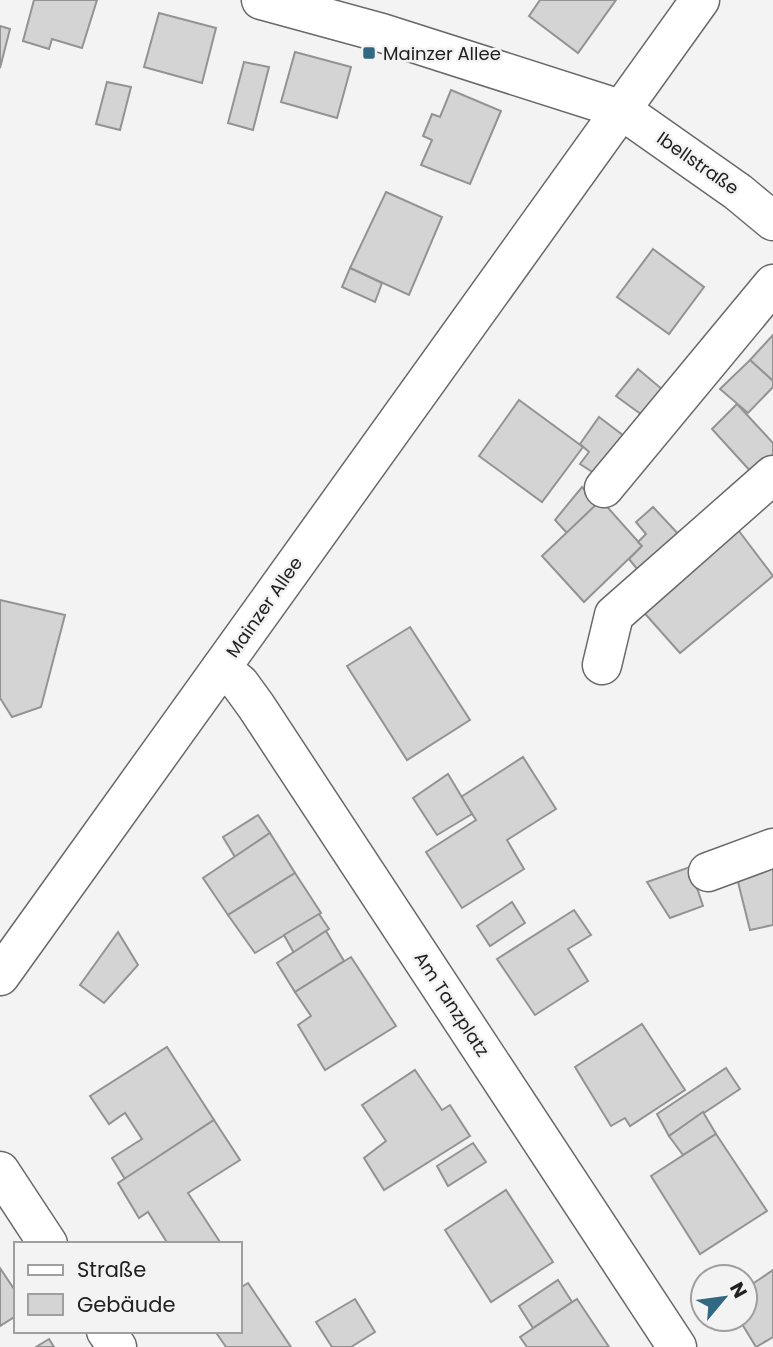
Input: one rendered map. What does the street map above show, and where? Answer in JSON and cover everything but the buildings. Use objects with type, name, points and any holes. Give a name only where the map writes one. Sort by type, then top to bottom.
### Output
[{"type":"street","name":"Ibellstraße","points":[[261,0],[382,33],[620,109],[738,192],[773,221]]},
{"type":"street","name":"Mainzer Allee","points":[[0,976],[700,0]]},
{"type":"street","points":[[604,488],[773,284]]},
{"type":"street","points":[[602,665],[614,615],[773,475]]},
{"type":"street","name":"Am Tanzplatz","points":[[221,668],[240,684],[257,706],[677,1347]]},
{"type":"street","points":[[708,873],[773,848]]},
{"type":"street","points":[[0,1171],[47,1242]]},
{"type":"place","name":"Mainzer Allee","points":[[369,53]]}]
